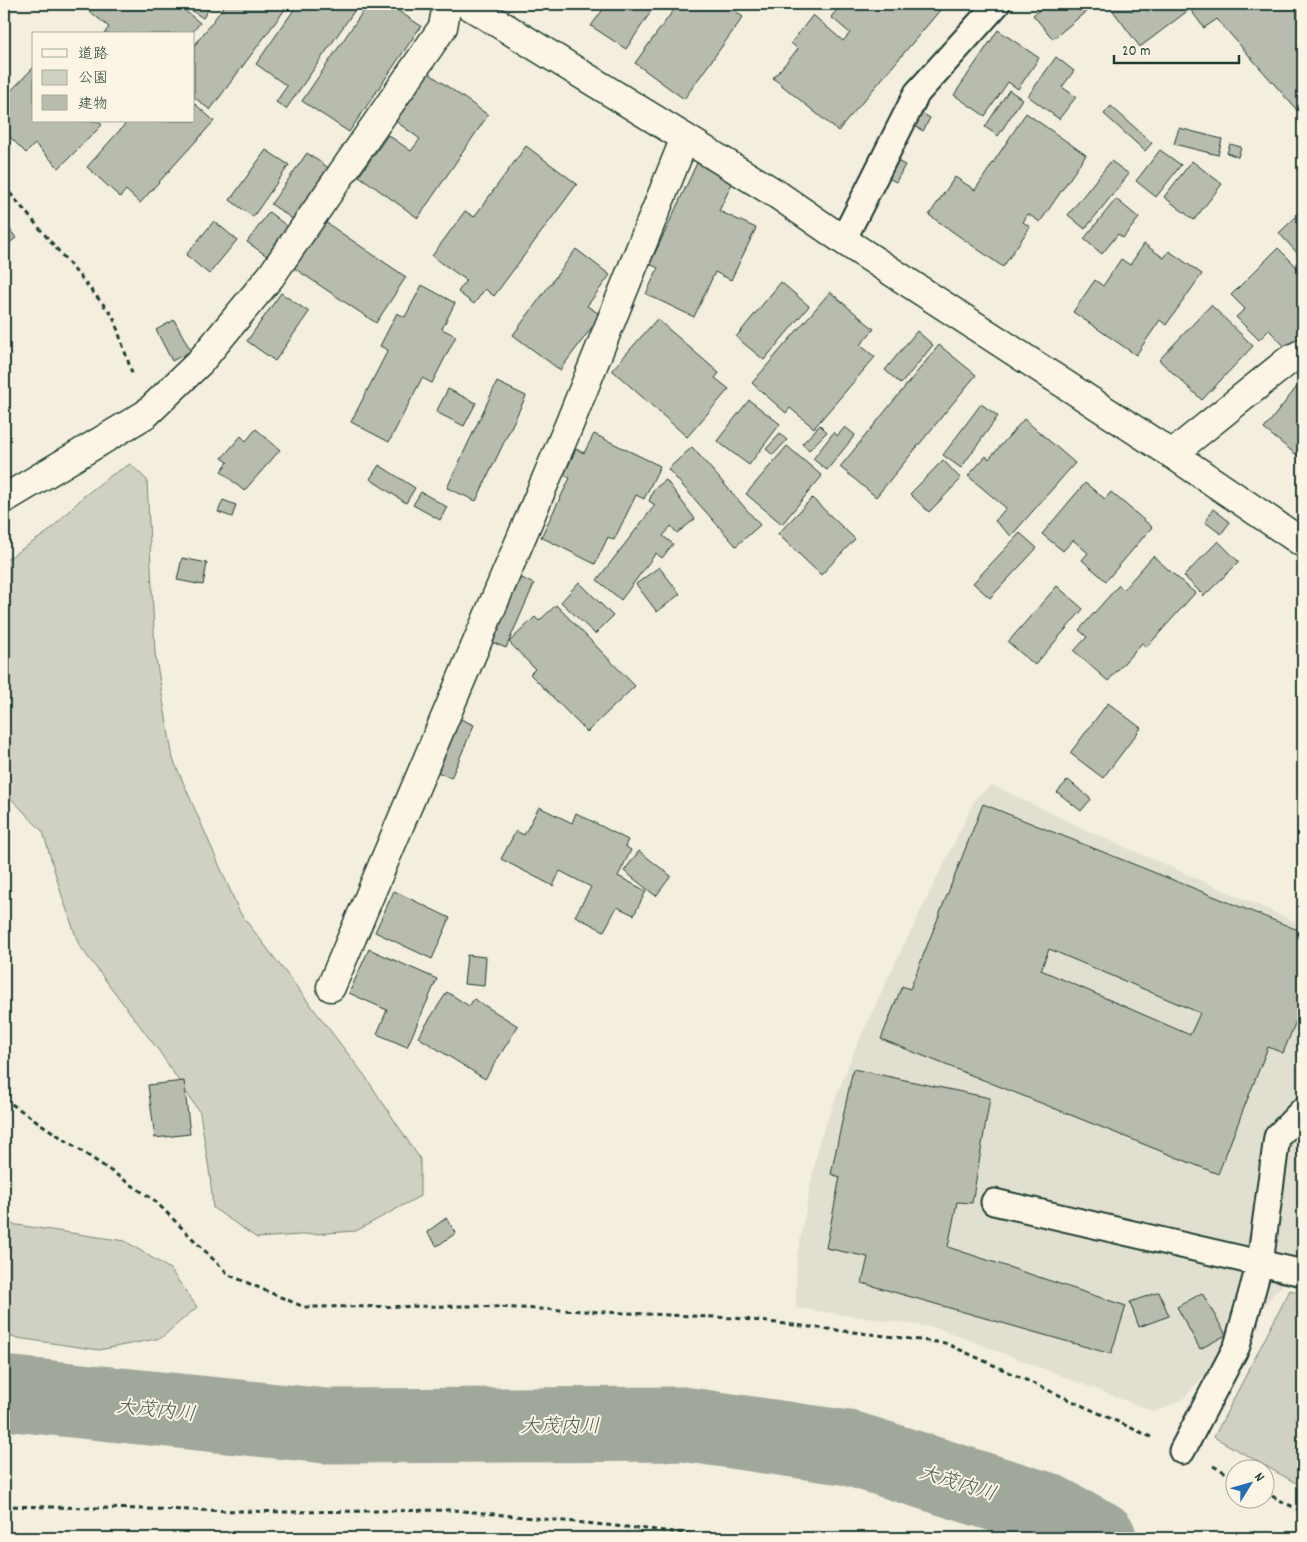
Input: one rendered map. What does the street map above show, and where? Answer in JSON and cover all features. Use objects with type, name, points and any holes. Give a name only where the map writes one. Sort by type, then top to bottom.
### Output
[{"type":"street","points":[[4,499],[146,414],[199,362],[271,276],[443,26],[447,4]]},
{"type":"street","points":[[467,4],[778,195],[843,240],[1172,454],[1303,543]]},
{"type":"street","points":[[331,987],[569,425],[685,138]]},
{"type":"street","points":[[1172,454],[1289,360],[1303,353]]},
{"type":"lane","points":[[843,240],[917,93],[997,4]]},
{"type":"lane","points":[[1182,1450],[1237,1346],[1260,1263],[1277,1137],[1303,1110]]},
{"type":"lane","points":[[994,1202],[1303,1273]]},
{"type":"path","points":[[4,186],[113,316],[146,414]]},
{"type":"path","points":[[4,1099],[154,1200],[229,1275],[304,1307],[475,1306],[735,1318],[945,1343],[1182,1450],[1224,1472]]},
{"type":"path","points":[[1274,1497],[1303,1512]]},
{"type":"path","points":[[4,1506],[288,1512],[453,1510],[726,1538]]},
{"type":"shaded area","points":[[992,785],[1086,830],[1303,925],[1303,1269],[1278,1289],[1182,1400],[1155,1412],[938,1328],[796,1308],[797,1256],[819,1142],[852,1056],[891,972],[976,798]]},
{"type":"green space","points":[[130,464],[147,480],[155,653],[173,759],[240,913],[365,1076],[420,1159],[420,1196],[356,1231],[257,1238],[213,1208],[200,1113],[159,1051],[79,945],[43,832],[4,791],[4,561],[48,532],[83,497],[110,476]]},
{"type":"green space","points":[[4,1223],[125,1241],[170,1269],[197,1307],[161,1338],[99,1350],[4,1336]]},
{"type":"green space","points":[[1290,1290],[1303,1294],[1303,1487],[1274,1471],[1274,1460],[1255,1460],[1214,1437]]},
{"type":"building","points":[[93,4],[177,4],[200,23],[193,32],[105,32],[109,27],[88,10]]},
{"type":"building","points":[[181,4],[212,4],[203,18]]},
{"type":"building","points":[[226,4],[289,4],[210,110],[195,98],[195,45]]},
{"type":"building","points":[[298,4],[359,4],[286,109],[276,102],[287,86],[256,64]]},
{"type":"building","points":[[368,4],[388,4],[421,26],[349,132],[302,101]]},
{"type":"building","points":[[607,4],[656,4],[626,49],[591,26]]},
{"type":"building","points":[[678,4],[738,4],[734,10],[743,17],[684,99],[635,63]]},
{"type":"building","points":[[842,4],[940,4],[938,6],[941,9],[838,131],[773,78],[798,49],[791,43],[813,15],[843,41],[850,33],[831,17]]},
{"type":"building","points":[[1047,4],[1085,4],[1089,9],[1053,39],[1033,15]]},
{"type":"building","points":[[1108,4],[1303,4],[1303,117],[1217,19],[1204,28],[1190,9],[1140,47]]},
{"type":"building","points":[[998,30],[1039,58],[1018,89],[1008,82],[985,116],[954,95]]},
{"type":"building","points":[[1056,57],[1074,71],[1062,87],[1076,97],[1059,119],[1028,96]]},
{"type":"building","points":[[32,69],[32,122],[99,122],[102,125],[59,168],[35,144],[26,153],[4,131],[4,98]]},
{"type":"building","points":[[427,72],[488,115],[418,218],[359,176],[388,135],[411,151],[420,139],[394,120]]},
{"type":"building","points":[[1009,90],[1022,99],[998,136],[985,127]]},
{"type":"building","points":[[195,104],[214,121],[140,203],[126,190],[120,197],[87,167],[127,122],[195,122]]},
{"type":"building","points":[[1111,106],[1152,143],[1145,151],[1104,114]]},
{"type":"building","points":[[917,110],[930,118],[923,131],[909,123]]},
{"type":"building","points":[[1026,113],[1086,155],[1040,222],[1028,214],[1023,222],[1030,227],[1003,267],[929,215],[955,177],[975,190]]},
{"type":"building","points":[[1179,128],[1222,139],[1218,155],[1174,144]]},
{"type":"building","points":[[1230,144],[1241,147],[1238,157],[1227,153]]},
{"type":"building","points":[[526,146],[577,184],[494,296],[485,289],[474,304],[458,292],[466,280],[432,256],[465,211],[474,217]]},
{"type":"building","points":[[266,150],[289,165],[253,217],[230,200]]},
{"type":"building","points":[[1160,150],[1181,165],[1156,197],[1136,181]]},
{"type":"building","points":[[307,153],[330,169],[294,220],[271,204]]},
{"type":"building","points":[[891,158],[905,165],[896,182],[883,175]]},
{"type":"building","points":[[1111,161],[1129,174],[1085,229],[1068,215]]},
{"type":"building","points":[[1192,161],[1222,184],[1194,220],[1164,197]]},
{"type":"building","points":[[697,163],[734,179],[719,211],[756,228],[731,280],[715,272],[694,317],[646,294],[658,268],[650,264]]},
{"type":"building","points":[[1116,199],[1139,218],[1123,238],[1118,234],[1102,254],[1084,239]]},
{"type":"building","points":[[1303,210],[1303,251],[1299,255],[1279,233]]},
{"type":"building","points":[[269,212],[288,227],[267,256],[247,242]]},
{"type":"building","points":[[4,221],[16,238],[4,247]]},
{"type":"building","points":[[214,221],[237,240],[209,274],[186,255]]},
{"type":"building","points":[[325,222],[406,277],[376,323],[294,268]]},
{"type":"building","points":[[1144,244],[1164,258],[1169,251],[1202,274],[1166,325],[1160,320],[1136,355],[1073,312],[1095,280],[1103,286],[1121,259],[1130,265]]},
{"type":"building","points":[[1278,248],[1303,273],[1303,338],[1290,352],[1269,330],[1259,340],[1236,317],[1245,309],[1231,295]]},
{"type":"building","points":[[576,249],[610,275],[587,306],[601,315],[560,370],[513,335]]},
{"type":"building","points":[[781,282],[809,306],[764,360],[736,337]]},
{"type":"building","points":[[422,285],[455,303],[442,329],[456,336],[432,383],[422,378],[389,442],[351,422],[388,350],[380,346],[397,313],[405,317]]},
{"type":"building","points":[[830,292],[874,329],[860,345],[875,357],[814,428],[790,408],[786,413],[752,383]]},
{"type":"building","points":[[281,293],[309,312],[275,361],[247,341]]},
{"type":"building","points":[[1211,305],[1253,346],[1202,400],[1159,360]]},
{"type":"building","points":[[657,319],[719,373],[715,378],[729,389],[687,437],[612,370]]},
{"type":"building","points":[[174,320],[191,351],[172,361],[156,330]]},
{"type":"building","points":[[917,331],[933,345],[901,384],[885,370]]},
{"type":"building","points":[[939,345],[976,375],[876,497],[840,467]]},
{"type":"building","points":[[1303,379],[1303,460],[1264,429]]},
{"type":"building","points":[[497,382],[526,396],[476,501],[447,488]]},
{"type":"building","points":[[448,389],[476,403],[464,426],[436,412]]},
{"type":"building","points":[[749,400],[780,424],[749,465],[717,441]]},
{"type":"building","points":[[981,404],[998,416],[961,468],[943,455]]},
{"type":"building","points":[[1024,419],[1075,463],[1011,536],[995,521],[1006,508],[968,476],[986,456],[989,459]]},
{"type":"building","points":[[820,425],[827,432],[809,450],[802,444]]},
{"type":"building","points":[[845,427],[855,435],[827,470],[813,459],[834,432],[837,436]]},
{"type":"building","points":[[256,429],[280,450],[244,491],[221,471],[228,462],[222,458],[241,436],[246,441]]},
{"type":"building","points":[[594,434],[660,466],[644,499],[636,495],[614,540],[608,537],[595,564],[541,537],[570,478],[564,475],[576,449],[584,453]]},
{"type":"building","points":[[780,434],[787,440],[773,455],[766,449]]},
{"type":"building","points":[[787,446],[822,476],[782,524],[746,494]]},
{"type":"building","points":[[692,447],[760,525],[736,546],[668,469]]},
{"type":"building","points":[[943,460],[961,479],[929,512],[910,494]]},
{"type":"building","points":[[379,465],[415,488],[406,503],[370,479]]},
{"type":"building","points":[[666,480],[695,519],[677,533],[671,526],[663,536],[673,544],[662,558],[656,553],[621,600],[597,580],[655,505],[649,501],[654,489]]},
{"type":"building","points":[[1085,483],[1105,499],[1111,492],[1152,527],[1106,581],[1082,560],[1088,553],[1073,540],[1063,551],[1042,534]]},
{"type":"building","points":[[421,492],[447,507],[440,520],[413,505]]},
{"type":"building","points":[[812,498],[855,539],[821,575],[778,534]]},
{"type":"building","points":[[223,500],[236,505],[232,517],[218,512]]},
{"type":"building","points":[[1213,509],[1230,522],[1221,534],[1205,522]]},
{"type":"building","points":[[1020,533],[1037,548],[990,598],[973,583]]},
{"type":"building","points":[[1218,541],[1239,562],[1204,596],[1184,576]]},
{"type":"building","points":[[1153,556],[1195,593],[1147,647],[1142,643],[1108,681],[1074,651],[1087,637],[1079,630],[1119,585],[1123,590]]},
{"type":"building","points":[[182,558],[207,563],[203,585],[177,580]]},
{"type":"building","points":[[659,567],[680,594],[657,612],[636,584]]},
{"type":"building","points":[[516,575],[534,584],[506,648],[487,640]]},
{"type":"building","points":[[579,582],[613,616],[595,634],[561,602]]},
{"type":"building","points":[[1057,586],[1083,609],[1035,665],[1008,642]]},
{"type":"building","points":[[556,605],[635,686],[587,732],[530,674],[535,669],[509,642],[535,617],[539,621]]},
{"type":"building","points":[[1108,703],[1141,728],[1103,778],[1070,753]]},
{"type":"building","points":[[456,717],[474,725],[451,778],[433,770]]},
{"type":"building","points":[[1068,780],[1091,799],[1081,811],[1057,792]]},
{"type":"building","points":[[983,804],[1303,932],[1303,1024],[1296,1021],[1283,1053],[1268,1047],[1218,1174],[881,1039],[902,986],[910,989]],"holes":[[[1049,949],[1200,1013],[1190,1035],[1041,970]]]},
{"type":"building","points":[[539,807],[572,823],[576,813],[628,840],[625,846],[631,850],[618,876],[646,891],[634,915],[617,907],[604,931],[575,916],[591,887],[560,871],[553,886],[501,859],[516,831],[524,835]]},
{"type":"building","points":[[639,851],[671,876],[656,896],[624,871]]},
{"type":"building","points":[[394,891],[450,918],[432,959],[375,932]]},
{"type":"building","points":[[369,949],[437,979],[407,1047],[377,1034],[387,1010],[349,993]]},
{"type":"building","points":[[467,955],[486,957],[484,986],[464,984]]},
{"type":"building","points":[[447,992],[469,1006],[474,999],[518,1026],[485,1079],[418,1037]]},
{"type":"building","points":[[853,1069],[990,1098],[972,1203],[957,1202],[948,1247],[1126,1306],[1111,1354],[862,1283],[868,1257],[826,1248],[840,1177],[831,1174]]},
{"type":"building","points":[[184,1081],[190,1134],[155,1138],[148,1085]]},
{"type":"building","points":[[446,1218],[456,1233],[437,1246],[427,1232]]},
{"type":"building","points":[[1159,1292],[1169,1316],[1139,1327],[1130,1302]]},
{"type":"building","points":[[1202,1293],[1226,1335],[1200,1349],[1177,1307]]},
{"type":"waterway","name":"大茂内川","points":[[4,1393],[326,1426],[683,1424],[849,1448],[1044,1509],[1099,1538]]}]
